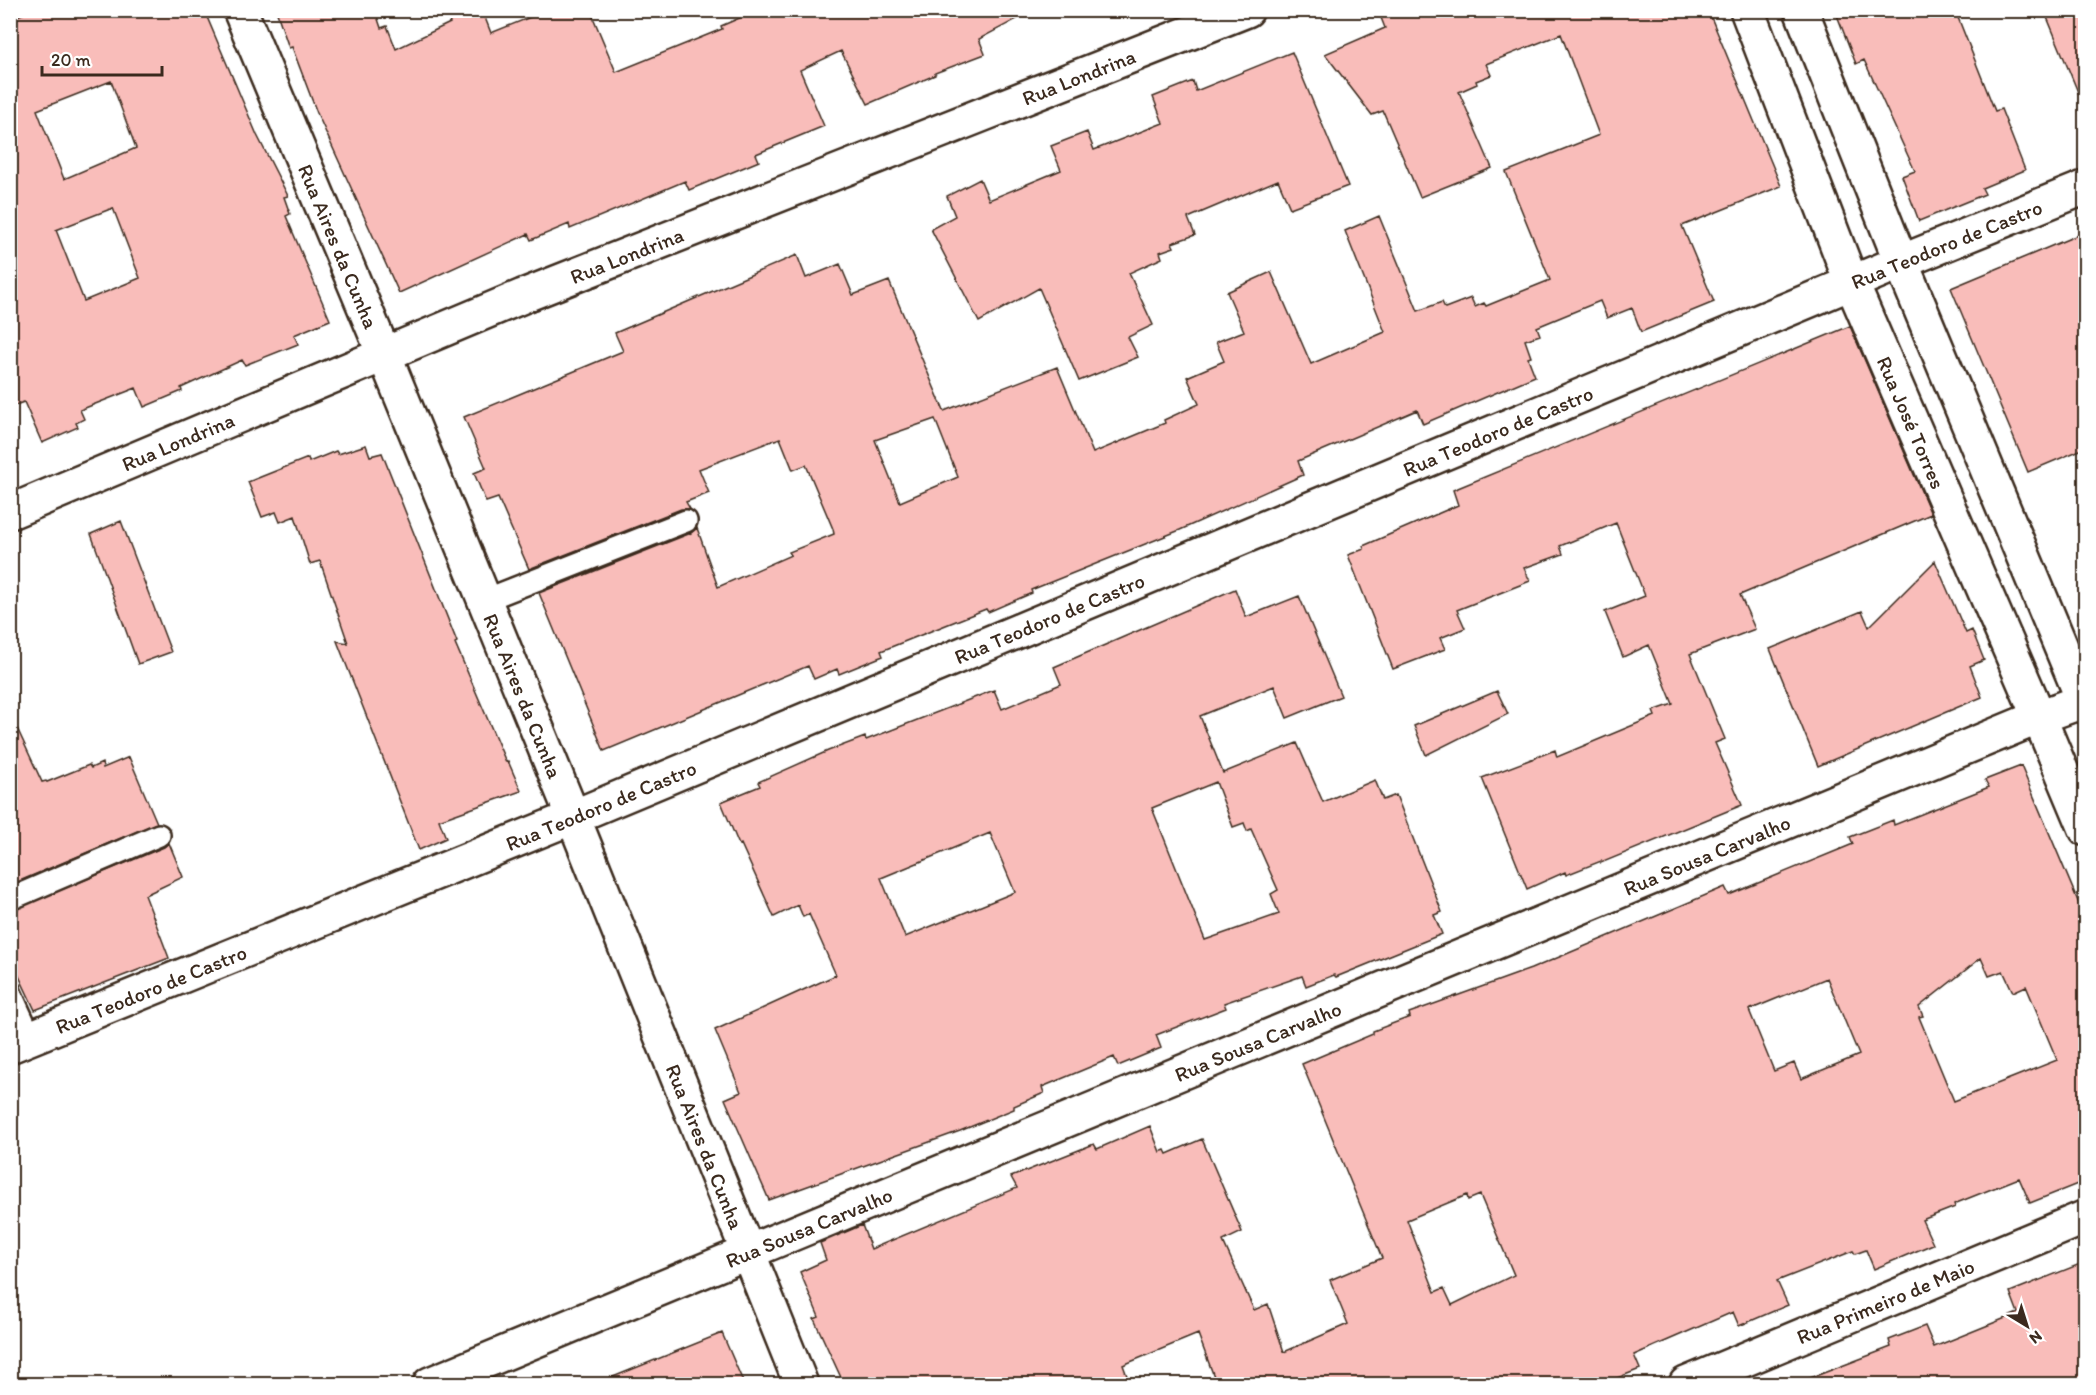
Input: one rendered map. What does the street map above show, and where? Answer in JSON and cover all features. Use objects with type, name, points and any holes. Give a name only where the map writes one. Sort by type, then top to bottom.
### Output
[{"type":"street","name":"Rua Aires da Cunha","points":[[240,10],[485,600],[801,1384]]},
{"type":"street","name":"Rua Londrina","points":[[10,512],[523,296],[1247,10]]},
{"type":"street","name":"Rua José Torres","points":[[1747,10],[1852,284],[2085,829]]},
{"type":"street","points":[[1801,10],[1901,262],[2085,703]]},
{"type":"street","name":"Rua Teodoro de Castro","points":[[21,1042],[573,817],[2085,187]]},
{"type":"street","name":"Rua Sousa Carvalho","points":[[430,1384],[2039,717],[2085,703]]},
{"type":"street","name":"Rua Primeiro de Maio","points":[[1686,1384],[2085,1217]]},
{"type":"lane","points":[[485,600],[686,521]]},
{"type":"lane","points":[[10,899],[159,835]]},
{"type":"lane","points":[[10,992],[21,1042]]},
{"type":"building","points":[[32,10],[204,10],[257,135],[288,196],[284,197],[290,214],[286,216],[330,320],[294,335],[298,344],[245,365],[242,360],[181,388],[182,391],[144,407],[136,388],[80,410],[84,419],[76,423],[78,427],[42,443],[24,402],[10,407],[10,19]],"holes":[[[111,81],[136,148],[64,179],[37,110]],[[113,208],[140,278],[84,301],[56,230]]]},
{"type":"building","points":[[276,10],[375,10],[381,28],[387,26],[396,49],[450,23],[445,10],[482,10],[491,33],[548,10],[590,10],[616,72],[722,29],[721,26],[758,10],[1034,10],[979,39],[985,54],[935,73],[935,75],[868,104],[841,51],[800,70],[824,126],[756,154],[759,161],[689,190],[685,181],[570,229],[569,224],[531,240],[528,234],[399,293],[317,113],[292,47],[289,48]]},
{"type":"building","points":[[1378,10],[1708,10],[1781,186],[1682,226],[1714,302],[1641,332],[1632,308],[1607,318],[1600,301],[1537,327],[1540,335],[1525,340],[1531,357],[1528,358],[1535,376],[1423,424],[1417,410],[1298,461],[1303,475],[1180,530],[1031,590],[1032,593],[988,612],[986,609],[881,651],[883,656],[839,674],[837,669],[814,679],[808,666],[604,751],[539,593],[691,533],[697,528],[718,587],[791,555],[789,552],[834,534],[833,529],[806,465],[793,470],[780,438],[699,469],[709,493],[686,502],[690,509],[681,509],[529,569],[498,498],[486,502],[474,473],[486,468],[464,417],[623,351],[615,333],[797,255],[806,278],[840,264],[853,295],[889,281],[944,411],[1057,367],[1093,453],[1165,423],[1164,420],[1199,404],[1187,377],[1224,361],[1216,342],[1244,331],[1227,292],[1271,272],[1311,364],[1385,332],[1345,231],[1379,216],[1418,311],[1442,302],[1445,308],[1471,298],[1475,307],[1484,303],[1486,306],[1550,280],[1506,172],[1599,135],[1561,34],[1486,64],[1491,75],[1459,92],[1492,168],[1420,197],[1383,111],[1372,115],[1325,54],[1385,28]],"holes":[[[935,419],[958,477],[900,502],[875,440]]]},
{"type":"building","points":[[1835,10],[1955,10],[1995,111],[2001,109],[2025,170],[1982,188],[1985,194],[1919,221],[1902,176],[1915,171],[1864,60],[1856,64]]},
{"type":"building","points":[[2044,10],[2085,10],[2085,109]]},
{"type":"building","points":[[1292,52],[1348,186],[1290,208],[1278,180],[1188,218],[1195,235],[1172,243],[1174,247],[1160,252],[1162,258],[1129,273],[1153,325],[1128,337],[1138,357],[1079,381],[1039,288],[979,322],[931,229],[955,216],[947,196],[980,179],[989,200],[1061,170],[1051,146],[1087,132],[1094,150],[1163,123],[1153,97],[1193,81],[1196,91]]},
{"type":"building","points":[[2085,232],[2085,448],[2028,472],[1951,288]]},
{"type":"building","points":[[1850,326],[1931,514],[1740,595],[1755,629],[1690,654],[1725,739],[1715,743],[1742,805],[1601,863],[1601,861],[1566,875],[1565,872],[1527,889],[1482,778],[1555,750],[1557,757],[1655,716],[1653,711],[1673,704],[1649,645],[1623,657],[1605,612],[1645,596],[1616,523],[1560,546],[1563,554],[1524,568],[1530,581],[1457,610],[1465,628],[1440,638],[1445,649],[1393,669],[1348,555],[1364,549],[1363,546],[1458,505],[1453,490]]},
{"type":"building","points":[[366,445],[370,456],[382,453],[457,642],[455,643],[506,762],[508,761],[521,791],[439,820],[446,838],[419,850],[337,641],[348,643],[320,561],[310,564],[295,516],[280,522],[276,512],[262,517],[248,482],[308,458],[309,462],[336,451],[338,454]]},
{"type":"building","points":[[121,521],[171,652],[138,664],[91,534]]},
{"type":"building","points":[[1935,561],[1966,633],[1972,630],[1984,660],[1970,666],[1982,697],[1818,766],[1770,649],[1862,611],[1869,627]]},
{"type":"building","points":[[1235,589],[1246,617],[1299,596],[1341,696],[1287,718],[1274,686],[1200,716],[1223,773],[1297,743],[1323,802],[1375,780],[1383,800],[1396,795],[1442,912],[1434,915],[1442,934],[1336,977],[1334,975],[1306,986],[1302,976],[1224,1003],[1226,1008],[1156,1035],[1161,1048],[1118,1066],[1114,1057],[1042,1087],[1044,1093],[1014,1106],[1014,1109],[960,1131],[769,1200],[725,1099],[741,1092],[715,1030],[836,975],[809,914],[803,917],[798,905],[774,917],[721,802],[760,786],[758,782],[828,751],[865,737],[866,740],[994,690],[1002,709],[1061,684],[1054,667]],"holes":[[[1216,782],[1233,827],[1244,823],[1247,831],[1251,829],[1278,890],[1271,894],[1279,914],[1205,940],[1152,808]],[[990,833],[1015,892],[905,937],[881,878]]]},
{"type":"building","points":[[1497,691],[1508,714],[1426,755],[1414,726]]},
{"type":"building","points":[[10,713],[42,782],[89,765],[91,768],[102,763],[103,768],[129,757],[157,823],[10,885]]},
{"type":"building","points":[[2021,766],[2085,918],[2085,1181],[2030,1203],[2019,1178],[1954,1204],[1955,1207],[1922,1220],[1933,1244],[1874,1269],[1866,1250],[1855,1254],[1853,1251],[1777,1281],[1788,1305],[1739,1326],[1733,1312],[1634,1355],[1640,1369],[1602,1384],[1209,1384],[1216,1382],[1198,1334],[1123,1365],[1130,1384],[844,1384],[814,1319],[819,1317],[800,1272],[826,1260],[820,1243],[862,1225],[871,1249],[1017,1188],[1011,1177],[1094,1144],[1097,1149],[1150,1126],[1160,1152],[1165,1150],[1167,1154],[1202,1139],[1242,1232],[1223,1241],[1254,1310],[1268,1304],[1284,1352],[1348,1324],[1330,1280],[1382,1258],[1302,1064],[1373,1034],[1373,1031],[1410,1017],[1409,1013],[1531,969],[1725,887],[1729,895],[1853,844],[1850,837],[1893,820],[1894,825],[1989,787],[1985,780]],"holes":[[[1981,958],[1989,976],[2003,971],[2013,992],[2026,986],[2057,1060],[1954,1101],[1919,1017],[1923,1016],[1919,1007]],[[1827,978],[1859,1055],[1801,1079],[1794,1063],[1774,1071],[1749,1010]],[[1467,1195],[1468,1200],[1480,1195],[1514,1275],[1452,1305],[1444,1288],[1435,1292],[1407,1220]]]},
{"type":"building","points":[[169,843],[183,877],[145,895],[169,958],[35,1010],[10,957],[10,911]]},
{"type":"building","points":[[2085,1262],[2085,1384],[1801,1384],[1800,1382],[1891,1347],[1889,1340],[1925,1326],[1934,1347],[2018,1313],[2010,1292]]},
{"type":"building","points":[[722,1333],[744,1384],[598,1384],[598,1383]]}]
